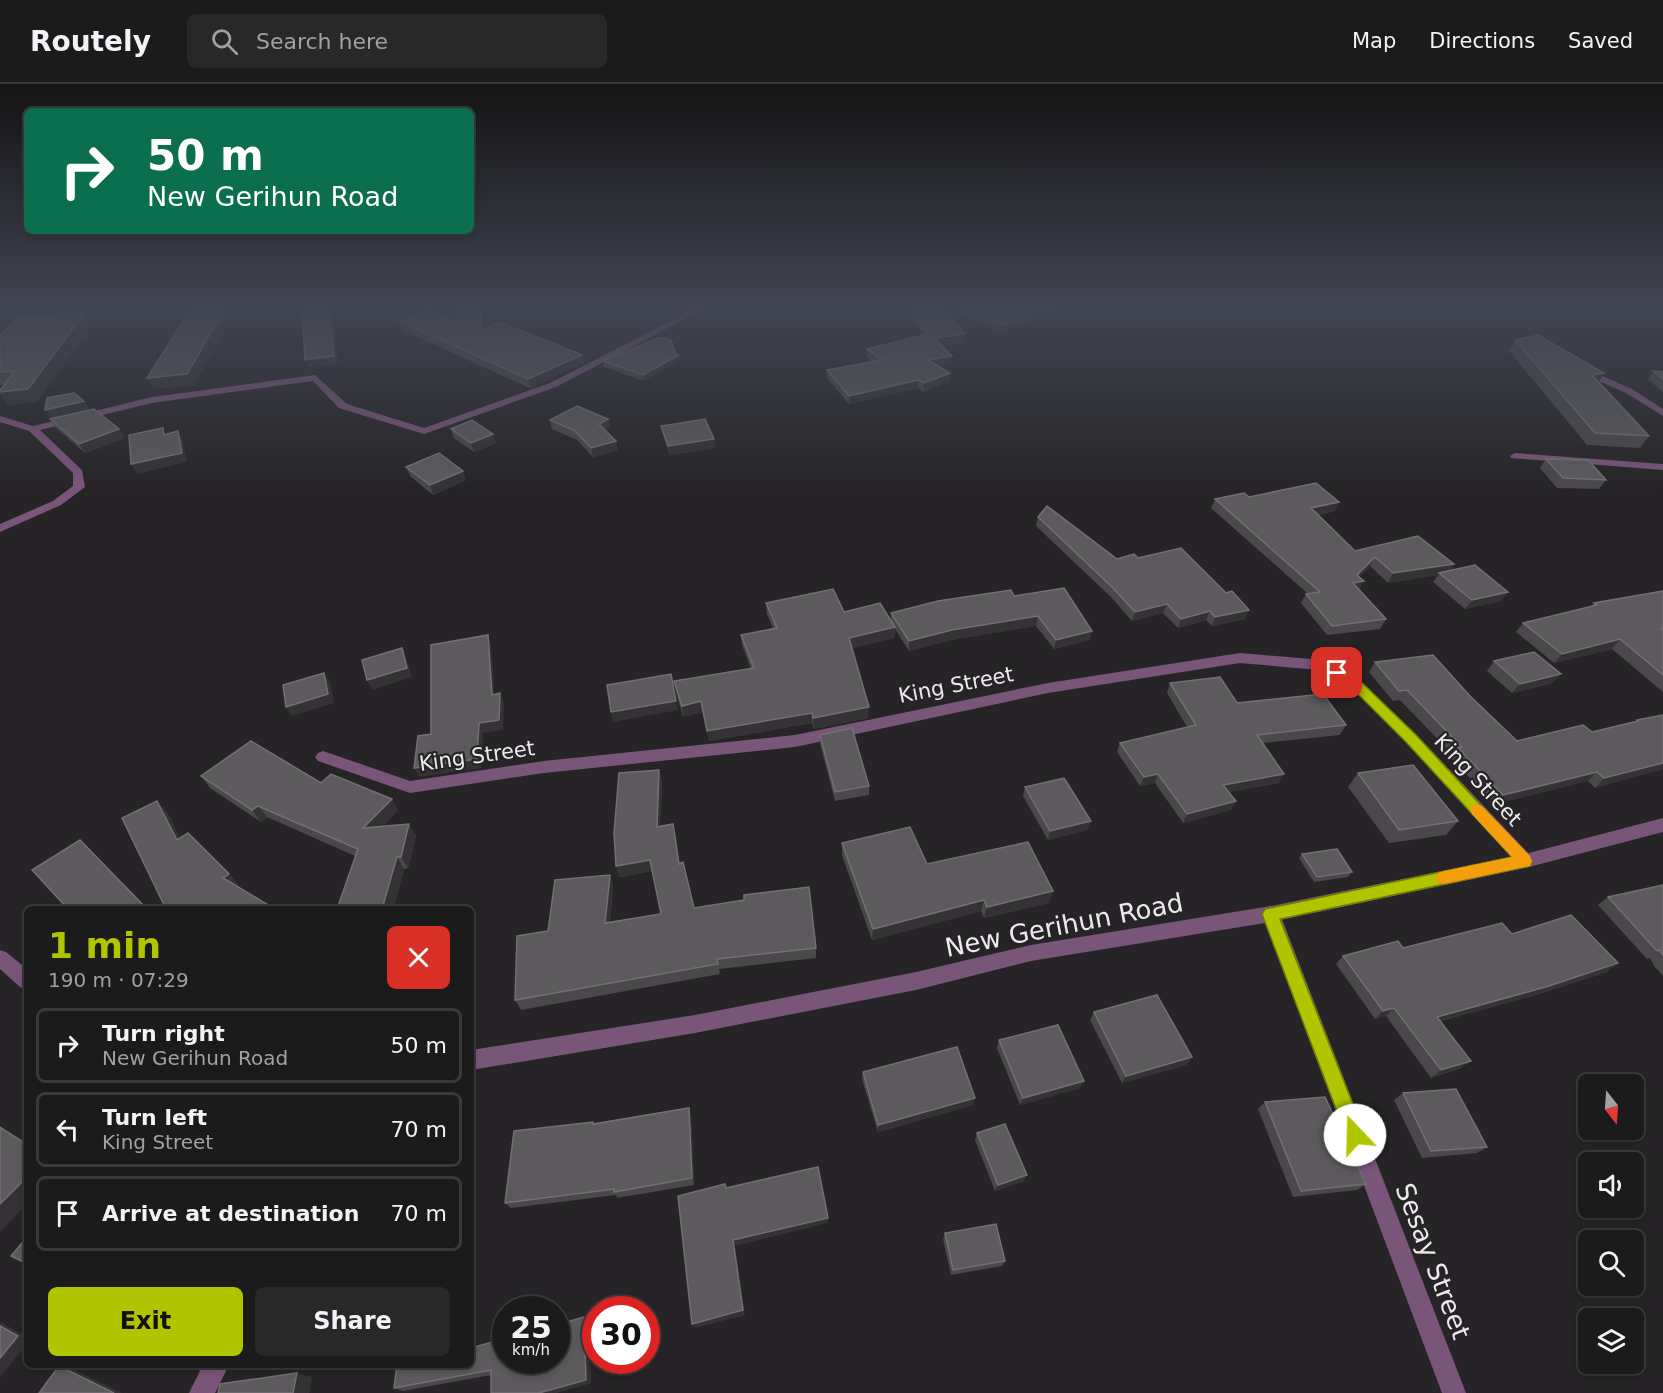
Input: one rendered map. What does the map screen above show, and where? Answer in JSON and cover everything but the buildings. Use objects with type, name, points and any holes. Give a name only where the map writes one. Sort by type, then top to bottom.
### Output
[{"type":"street","points":[[33,429],[152,400],[315,378],[343,406],[424,431],[553,385],[586,368]]},
{"type":"street","points":[[1578,368],[1629,391],[1663,413]]},
{"type":"street","points":[[0,419],[33,429],[78,472],[79,487],[57,503],[0,528]]},
{"type":"street","points":[[1515,456],[1663,467]]},
{"type":"street","name":"King Street","points":[[323,757],[410,787],[544,767],[795,741],[881,721],[1048,688],[1240,658],[1323,665],[1352,680],[1411,738],[1525,861]]},
{"type":"street","name":"New Gerihun Road","points":[[474,1060],[695,1024],[916,981],[1032,953],[1270,914],[1525,861],[1663,825]]},
{"type":"street","name":"Sesay Street","points":[[1270,914],[1454,1393]]},
{"type":"street","points":[[0,958],[24,978]]},
{"type":"street","points":[[201,1393],[216,1368]]},
{"type":"slow traffic","points":[[1444,878],[1525,861],[1477,810]]},
{"type":"route","points":[[1337,673],[1352,680],[1411,738],[1525,861],[1270,914],[1355,1135]]}]
